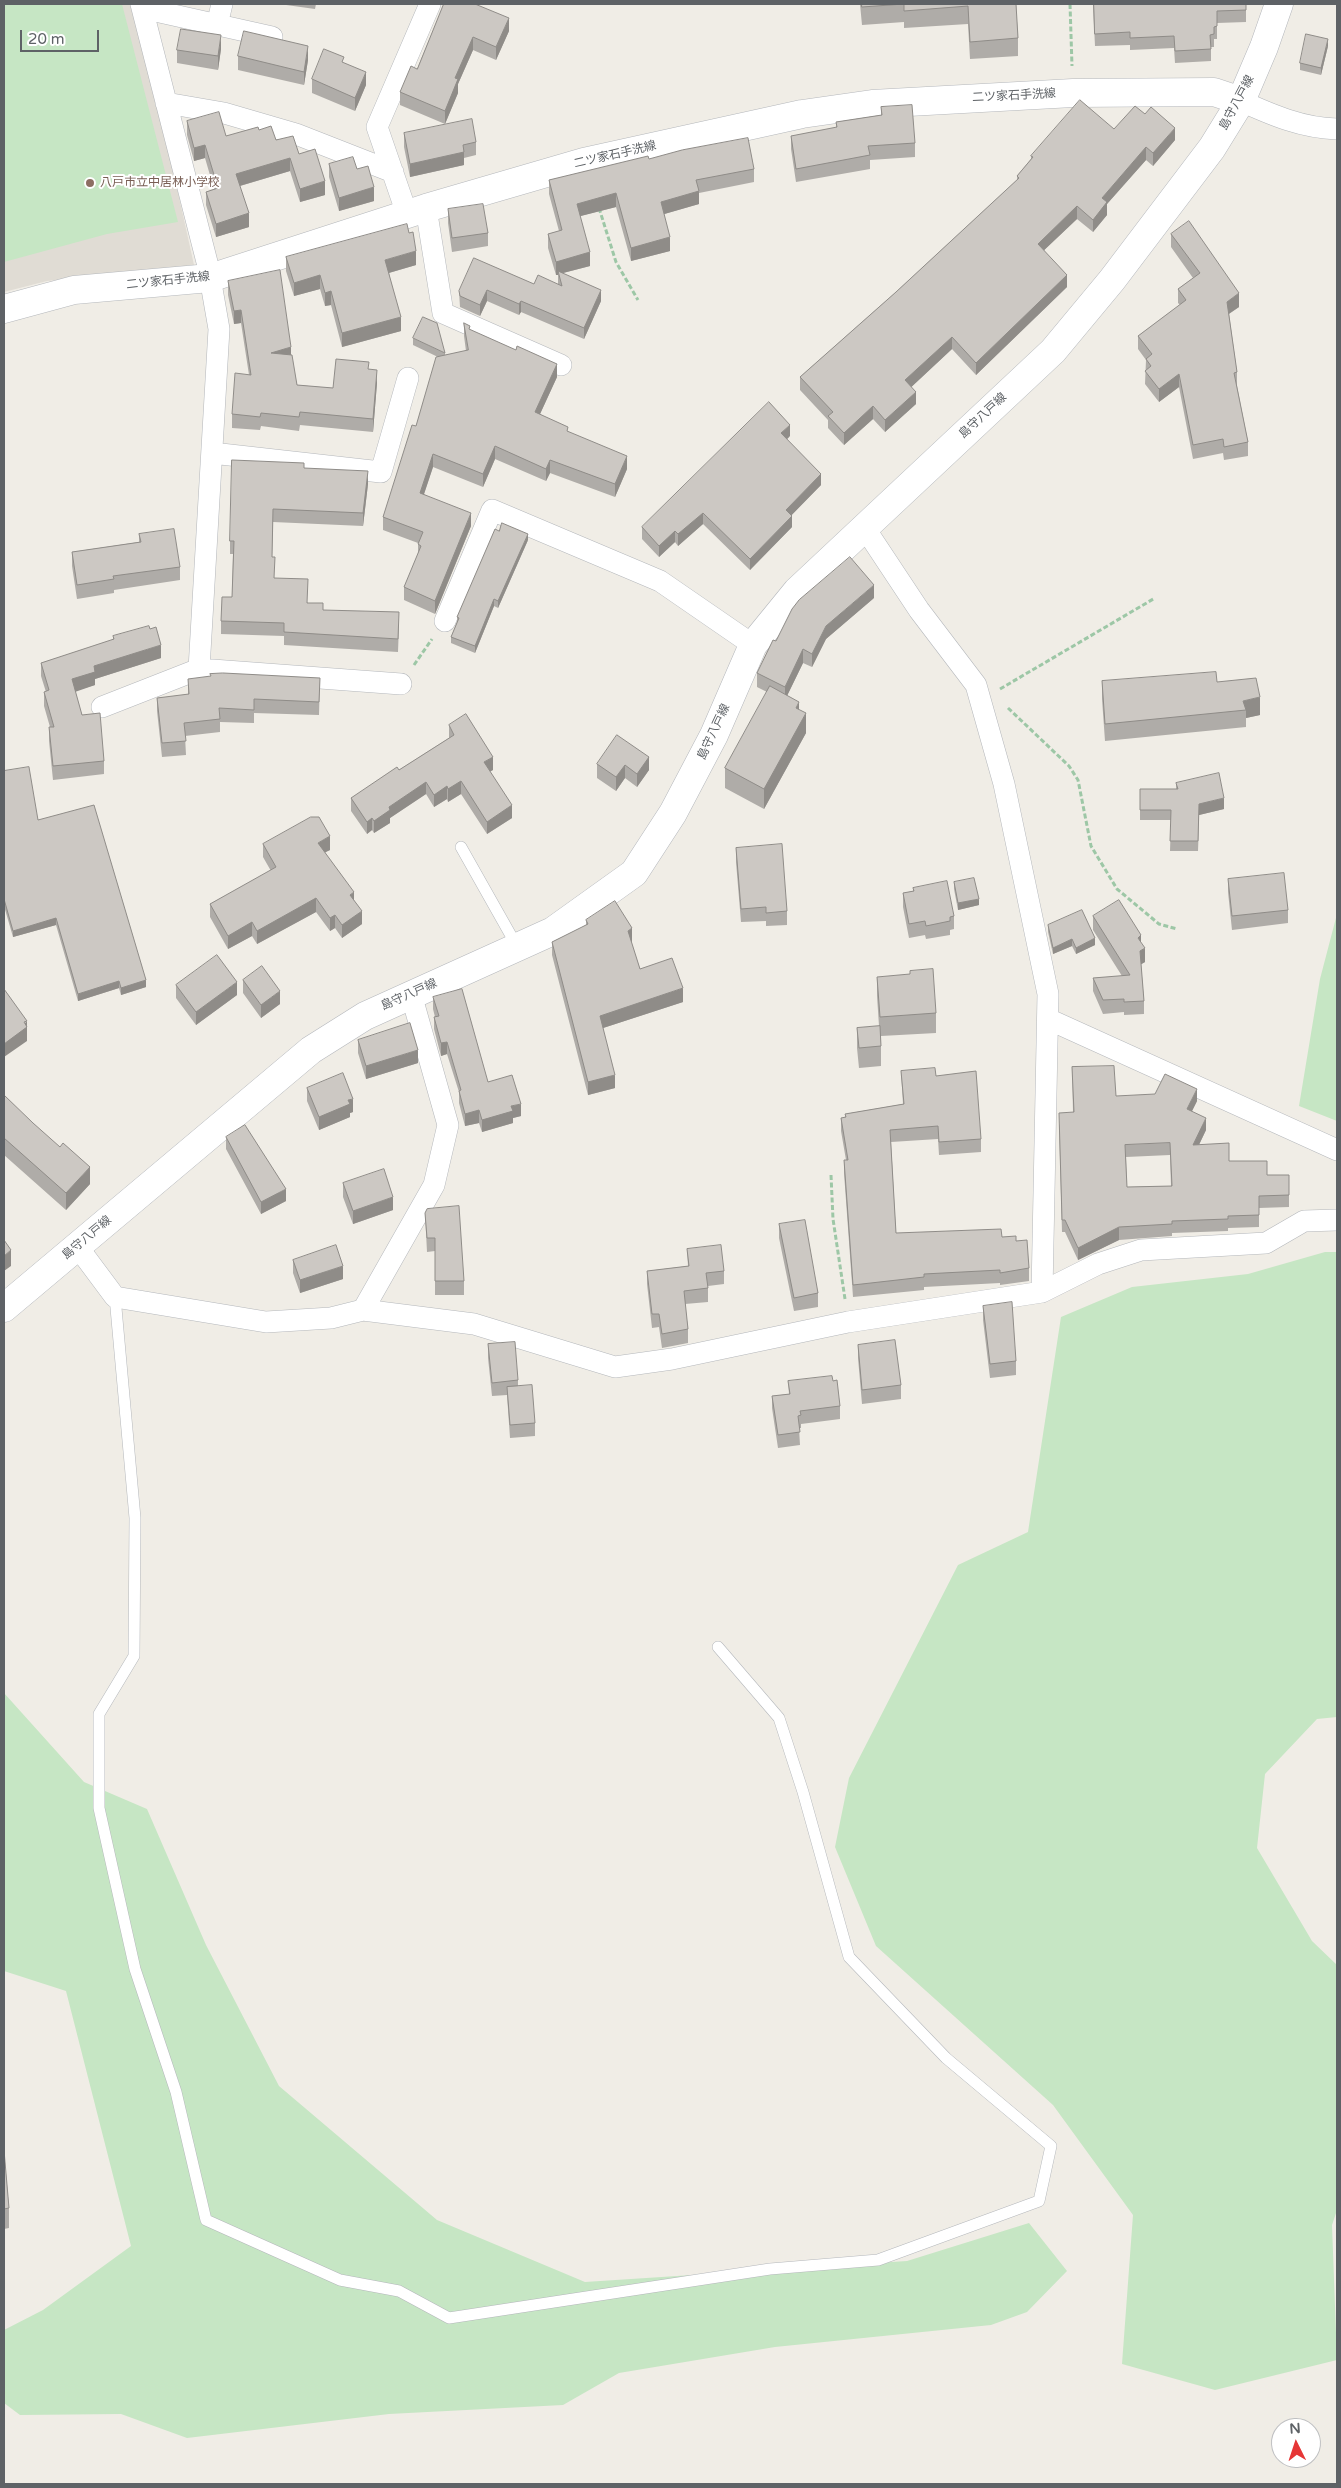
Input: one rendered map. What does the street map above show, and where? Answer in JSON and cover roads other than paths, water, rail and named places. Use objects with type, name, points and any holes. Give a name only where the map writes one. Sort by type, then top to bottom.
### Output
[{"type":"main road","name":"島守八戸線","points":[[4,1308],[311,1050],[365,1016],[553,931],[634,873],[673,813],[714,735],[754,645],[797,591],[1053,351],[1112,280],[1212,148],[1240,101],[1264,47],[1279,4]]},
{"type":"main road","name":"二ツ家石手洗線","points":[[4,309],[74,290],[210,278],[417,211],[584,162],[802,114],[872,104],[1073,92],[1214,92],[1240,101]]},
{"type":"street","points":[[217,25],[222,4]]},
{"type":"street","points":[[430,4],[377,127],[393,172],[417,211],[443,313],[561,364]]},
{"type":"street","points":[[199,669],[219,329],[210,278],[141,6],[272,37]]},
{"type":"street","points":[[1240,101],[1283,119],[1317,129],[1337,130]]},
{"type":"street","points":[[166,103],[224,113],[296,134],[393,172]]},
{"type":"street","points":[[212,453],[381,472],[408,378]]},
{"type":"street","points":[[444,621],[492,510],[660,581],[754,645]]},
{"type":"street","points":[[864,527],[919,610],[976,685],[985,694],[1048,994],[1042,1292]]},
{"type":"street","points":[[102,707],[199,669],[401,684]]},
{"type":"street","points":[[363,1310],[434,1185],[448,1125],[411,994]]},
{"type":"street","points":[[1048,1019],[1337,1150]]},
{"type":"street","points":[[77,1246],[115,1297],[266,1322],[331,1318],[363,1310],[474,1324],[615,1367],[672,1359],[848,1322],[1042,1292],[1098,1264],[1141,1250],[1266,1243],[1304,1221],[1337,1220]]},
{"type":"lane","points":[[461,847],[518,948]]},
{"type":"lane","points":[[115,1297],[135,1518],[134,1656],[99,1714],[99,1808],[135,1969],[176,2092],[206,2220],[340,2280],[399,2291],[449,2318],[770,2269],[878,2260],[1039,2201],[1051,2146],[946,2058],[849,1957],[803,1792],[780,1718],[718,1646]]},
{"type":"place","name":"八戸市立中居林小学校","points":[[90,183]]}]
